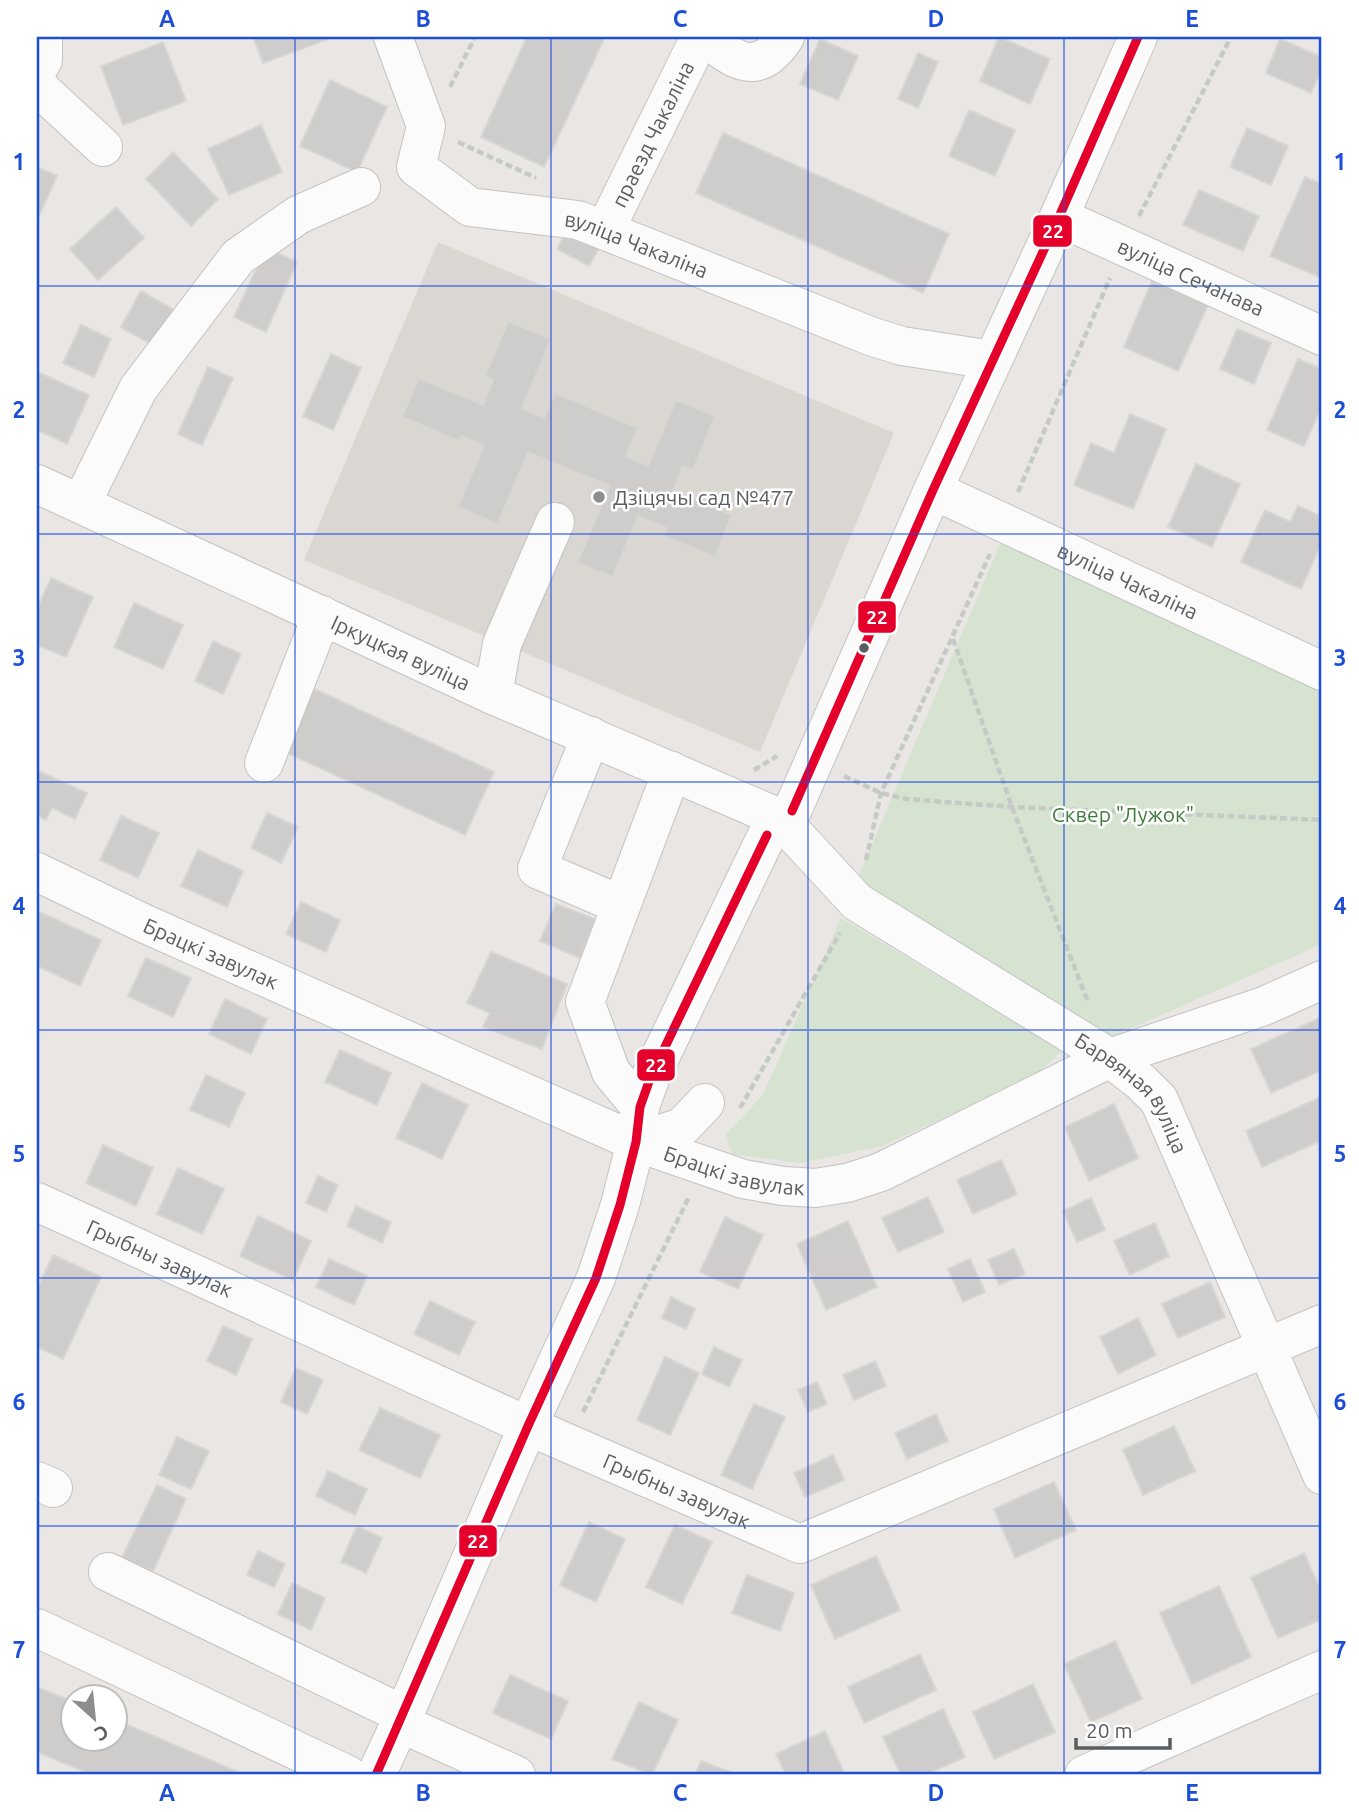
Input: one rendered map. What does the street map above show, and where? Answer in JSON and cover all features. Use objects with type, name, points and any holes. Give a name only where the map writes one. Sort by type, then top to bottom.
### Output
[{"type":"street","points":[[37,71],[43,60],[43,37]]},
{"type":"street","points":[[393,37],[426,126]]},
{"type":"street","name":"праезд Чакаліна","points":[[605,230],[699,37]]},
{"type":"street","name":"праезд Чакаліна","points":[[706,37],[729,57],[757,62],[768,57],[785,37]]},
{"type":"street","points":[[376,1775],[527,1426],[596,1278],[620,1205],[651,1076],[781,824],[1059,218],[1138,37]]},
{"type":"street","points":[[37,86],[103,147]]},
{"type":"street","name":"вуліца Чакаліна","points":[[426,126],[416,167],[470,207],[578,220],[873,337],[902,346],[992,360]]},
{"type":"street","points":[[81,504],[138,389],[238,257],[298,215],[360,187]]},
{"type":"street","name":"вуліца Сечанава","points":[[1059,218],[1322,336]]},
{"type":"street","name":"Іркуцкая вуліца","points":[[37,484],[493,695],[673,771],[781,824]]},
{"type":"street","name":"вуліца Чакаліна","points":[[933,490],[1322,671]]},
{"type":"street","points":[[493,695],[502,644],[555,522]]},
{"type":"street","points":[[264,763],[322,615]]},
{"type":"street","points":[[591,736],[537,869],[621,905]]},
{"type":"street","points":[[638,1124],[611,1072],[585,1002],[673,771]]},
{"type":"street","name":"Барвяная вуліца","points":[[781,824],[857,902],[1110,1058],[1159,1100],[1322,1475]]},
{"type":"street","name":"Брацкі завулак","points":[[37,872],[143,923],[638,1124],[705,1165],[743,1179],[783,1186],[815,1188],[847,1183],[881,1172],[1110,1058],[1264,1006],[1322,980]]},
{"type":"street","points":[[638,1124],[682,1127],[719,1111]]},
{"type":"street","name":"Грыбны завулак","points":[[37,1202],[527,1426],[800,1544],[1322,1324]]},
{"type":"street","points":[[108,1572],[516,1775]]},
{"type":"street","points":[[37,1628],[348,1775]]},
{"type":"street","points":[[1084,1775],[1322,1670]]},
{"type":"path","points":[[475,37],[454,80],[426,126],[538,179]]},
{"type":"path","points":[[719,1111],[857,902],[881,793],[1005,522],[1123,247],[1231,37]]},
{"type":"path","points":[[953,638],[1012,807],[1091,1008]]},
{"type":"path","points":[[744,776],[787,750]]},
{"type":"path","points":[[834,771],[881,793],[906,799],[1012,807],[1322,820]]},
{"type":"path","points":[[568,1443],[705,1165]]},
{"type":"shaded area","name":"Дзіцячы сад №477","points":[[438,242],[894,433],[760,752],[304,560]]},
{"type":"green space","name":"Сквер \"Лужок\"","points":[[1003,537],[1322,688],[1322,944],[1109,1038],[856,882]]},
{"type":"green space","points":[[841,918],[1062,1051],[1037,1075],[882,1146],[800,1163],[732,1154],[726,1134],[763,1095]]},
{"type":"building","points":[[253,37],[331,37],[331,38],[263,63]]},
{"type":"building","points":[[527,37],[605,37],[544,167],[481,137]]},
{"type":"building","points":[[999,37],[1050,59],[1030,104],[980,81]]},
{"type":"building","points":[[820,39],[858,56],[838,100],[800,84]]},
{"type":"building","points":[[1280,39],[1322,57],[1322,68],[1311,93],[1266,73]]},
{"type":"building","points":[[163,42],[186,101],[123,125],[101,66]]},
{"type":"building","points":[[918,53],[938,62],[918,108],[898,99]]},
{"type":"building","points":[[330,80],[387,107],[357,172],[300,146]]},
{"type":"building","points":[[969,110],[1015,130],[995,176],[949,156]]},
{"type":"building","points":[[261,125],[282,172],[229,195],[208,149]]},
{"type":"building","points":[[1247,128],[1288,146],[1271,185],[1230,167]]},
{"type":"building","points":[[723,133],[949,234],[923,293],[696,193]]},
{"type":"building","points":[[173,152],[218,199],[191,226],[146,179]]},
{"type":"building","points":[[37,167],[57,176],[37,220]]},
{"type":"building","points":[[1305,177],[1322,184],[1322,270],[1319,277],[1270,256]]},
{"type":"building","points":[[1199,190],[1259,216],[1243,251],[1183,225]]},
{"type":"building","points":[[116,207],[144,238],[98,280],[70,249]]},
{"type":"building","points":[[569,226],[602,243],[589,266],[557,249]]},
{"type":"building","points":[[266,248],[297,262],[266,332],[234,317]]},
{"type":"building","points":[[1152,281],[1208,305],[1178,371],[1124,347]]},
{"type":"building","points":[[141,291],[176,311],[156,347],[121,327]]},
{"type":"building","points":[[508,321],[551,339],[522,408],[544,418],[555,393],[638,428],[626,456],[648,466],[676,400],[715,416],[693,470],[683,466],[673,491],[732,515],[715,557],[662,535],[666,528],[638,516],[613,577],[577,563],[610,486],[528,452],[498,524],[458,507],[484,445],[461,436],[459,441],[402,417],[418,378],[483,405],[493,380],[485,376]]},
{"type":"building","points":[[81,325],[111,339],[94,377],[63,363]]},
{"type":"building","points":[[1237,329],[1271,343],[1254,384],[1220,369]]},
{"type":"building","points":[[331,354],[361,368],[333,430],[303,416]]},
{"type":"building","points":[[1298,359],[1322,369],[1322,406],[1304,446],[1267,430]]},
{"type":"building","points":[[208,367],[233,378],[202,445],[178,434]]},
{"type":"building","points":[[37,372],[89,395],[67,444],[37,430]]},
{"type":"building","points":[[1130,414],[1166,429],[1133,509],[1074,485],[1091,443],[1114,453]]},
{"type":"building","points":[[1196,464],[1240,484],[1212,547],[1168,527]]},
{"type":"building","points":[[1298,506],[1322,517],[1322,542],[1301,589],[1241,562],[1265,510],[1290,522]]},
{"type":"building","points":[[51,578],[93,597],[66,657],[37,645],[37,609]]},
{"type":"building","points":[[134,603],[183,625],[163,669],[114,647]]},
{"type":"building","points":[[213,641],[241,654],[223,694],[195,681]]},
{"type":"building","points":[[308,686],[494,772],[465,835],[279,749]]},
{"type":"building","points":[[38,771],[87,793],[75,819],[52,808],[46,820],[37,816]]},
{"type":"building","points":[[267,813],[298,827],[281,863],[251,848]]},
{"type":"building","points":[[121,816],[159,833],[138,878],[100,860]]},
{"type":"building","points":[[198,850],[243,871],[227,907],[181,886]]},
{"type":"building","points":[[301,902],[340,920],[326,952],[286,934]]},
{"type":"building","points":[[556,904],[595,919],[580,958],[540,941]]},
{"type":"building","points":[[37,911],[101,940],[80,986],[37,966]]},
{"type":"building","points":[[491,952],[567,984],[542,1049],[483,1027],[490,1013],[467,1003]]},
{"type":"building","points":[[146,958],[191,978],[173,1017],[128,996]]},
{"type":"building","points":[[225,999],[267,1019],[251,1054],[209,1034]]},
{"type":"building","points":[[1322,1017],[1322,1070],[1271,1093],[1251,1049]]},
{"type":"building","points":[[340,1050],[391,1073],[377,1105],[325,1082]]},
{"type":"building","points":[[206,1075],[245,1093],[229,1127],[190,1110]]},
{"type":"building","points":[[422,1083],[468,1105],[442,1159],[396,1138]]},
{"type":"building","points":[[1319,1098],[1322,1105],[1322,1140],[1262,1167],[1246,1131]]},
{"type":"building","points":[[1114,1104],[1138,1158],[1089,1181],[1065,1127]]},
{"type":"building","points":[[103,1145],[153,1168],[136,1206],[86,1183]]},
{"type":"building","points":[[1001,1160],[1017,1194],[973,1214],[957,1180]]},
{"type":"building","points":[[178,1168],[224,1189],[202,1234],[157,1214]]},
{"type":"building","points":[[318,1176],[338,1185],[326,1212],[306,1203]]},
{"type":"building","points":[[928,1197],[944,1232],[898,1252],[882,1218]]},
{"type":"building","points":[[1091,1198],[1105,1230],[1077,1242],[1063,1211]]},
{"type":"building","points":[[356,1206],[391,1222],[382,1243],[347,1226]]},
{"type":"building","points":[[258,1216],[311,1241],[293,1280],[240,1256]]},
{"type":"building","points":[[725,1217],[763,1235],[738,1289],[700,1272]]},
{"type":"building","points":[[848,1221],[877,1287],[826,1310],[797,1244]]},
{"type":"building","points":[[1155,1223],[1169,1256],[1130,1275],[1114,1241]]},
{"type":"building","points":[[1014,1249],[1025,1274],[999,1285],[988,1260]]},
{"type":"building","points":[[53,1255],[101,1277],[63,1359],[37,1347],[37,1289]]},
{"type":"building","points":[[329,1259],[367,1276],[354,1305],[316,1287]]},
{"type":"building","points":[[970,1259],[985,1292],[963,1302],[948,1269]]},
{"type":"building","points":[[1210,1282],[1225,1317],[1178,1338],[1162,1304]]},
{"type":"building","points":[[671,1297],[695,1309],[686,1329],[662,1318]]},
{"type":"building","points":[[430,1301],[475,1322],[459,1355],[414,1334]]},
{"type":"building","points":[[1138,1318],[1156,1355],[1118,1374],[1100,1337]]},
{"type":"building","points":[[223,1326],[252,1339],[236,1375],[207,1361]]},
{"type":"building","points":[[714,1347],[742,1360],[729,1387],[702,1374]]},
{"type":"building","points":[[665,1357],[699,1373],[670,1435],[637,1420]]},
{"type":"building","points":[[875,1361],[886,1386],[854,1400],[843,1375]]},
{"type":"building","points":[[296,1368],[323,1380],[307,1414],[281,1402]]},
{"type":"building","points":[[817,1382],[827,1404],[808,1412],[798,1390]]},
{"type":"building","points":[[754,1404],[785,1417],[752,1489],[721,1475]]},
{"type":"building","points":[[380,1408],[440,1435],[420,1478],[359,1450]]},
{"type":"building","points":[[936,1414],[948,1441],[907,1459],[895,1433]]},
{"type":"building","points":[[1174,1426],[1195,1471],[1143,1495],[1123,1450]]},
{"type":"building","points":[[177,1437],[209,1451],[191,1489],[159,1475]]},
{"type":"building","points":[[833,1455],[844,1480],[805,1497],[794,1473]]},
{"type":"building","points":[[328,1471],[367,1489],[355,1515],[316,1496]]},
{"type":"building","points":[[1054,1482],[1076,1530],[1015,1558],[994,1509]]},
{"type":"building","points":[[157,1485],[186,1499],[153,1571],[122,1558]]},
{"type":"building","points":[[589,1522],[625,1539],[596,1602],[560,1585]]},
{"type":"building","points":[[675,1525],[712,1542],[682,1604],[646,1587]]},
{"type":"building","points":[[357,1526],[382,1538],[366,1573],[341,1562]]},
{"type":"building","points":[[258,1551],[285,1564],[274,1587],[247,1575]]},
{"type":"building","points":[[1304,1553],[1322,1593],[1322,1619],[1278,1638],[1251,1578]]},
{"type":"building","points":[[876,1556],[900,1610],[835,1639],[811,1585]]},
{"type":"building","points":[[747,1575],[794,1593],[780,1631],[732,1613]]},
{"type":"building","points":[[292,1583],[325,1598],[311,1630],[278,1614]]},
{"type":"building","points":[[1219,1586],[1251,1657],[1192,1684],[1160,1613]]},
{"type":"building","points":[[1115,1641],[1142,1699],[1091,1722],[1064,1664]]},
{"type":"building","points":[[920,1654],[936,1690],[864,1723],[848,1687]]},
{"type":"building","points":[[510,1675],[568,1701],[551,1739],[493,1713]]},
{"type":"building","points":[[1033,1684],[1055,1732],[994,1759],[973,1712]]},
{"type":"building","points":[[37,1687],[60,1696],[60,1752],[130,1752],[130,1726],[245,1775],[92,1775],[37,1752]]},
{"type":"building","points":[[639,1702],[678,1720],[652,1775],[612,1759]]},
{"type":"building","points":[[943,1709],[965,1757],[925,1775],[901,1775],[883,1737]]},
{"type":"building","points":[[825,1731],[845,1775],[786,1775],[776,1754]]},
{"type":"building","points":[[701,1761],[738,1775],[695,1775]]},
{"type":"transit line","name":"22","points":[[792,811],[933,490],[1059,217],[1138,37]]},
{"type":"transit line","name":"22","points":[[376,1775],[528,1426],[596,1278],[620,1205],[636,1142],[640,1107],[651,1076],[767,835]]},
{"type":"place","name":"Дзіцячы сад №477","points":[[599,497]]}]
